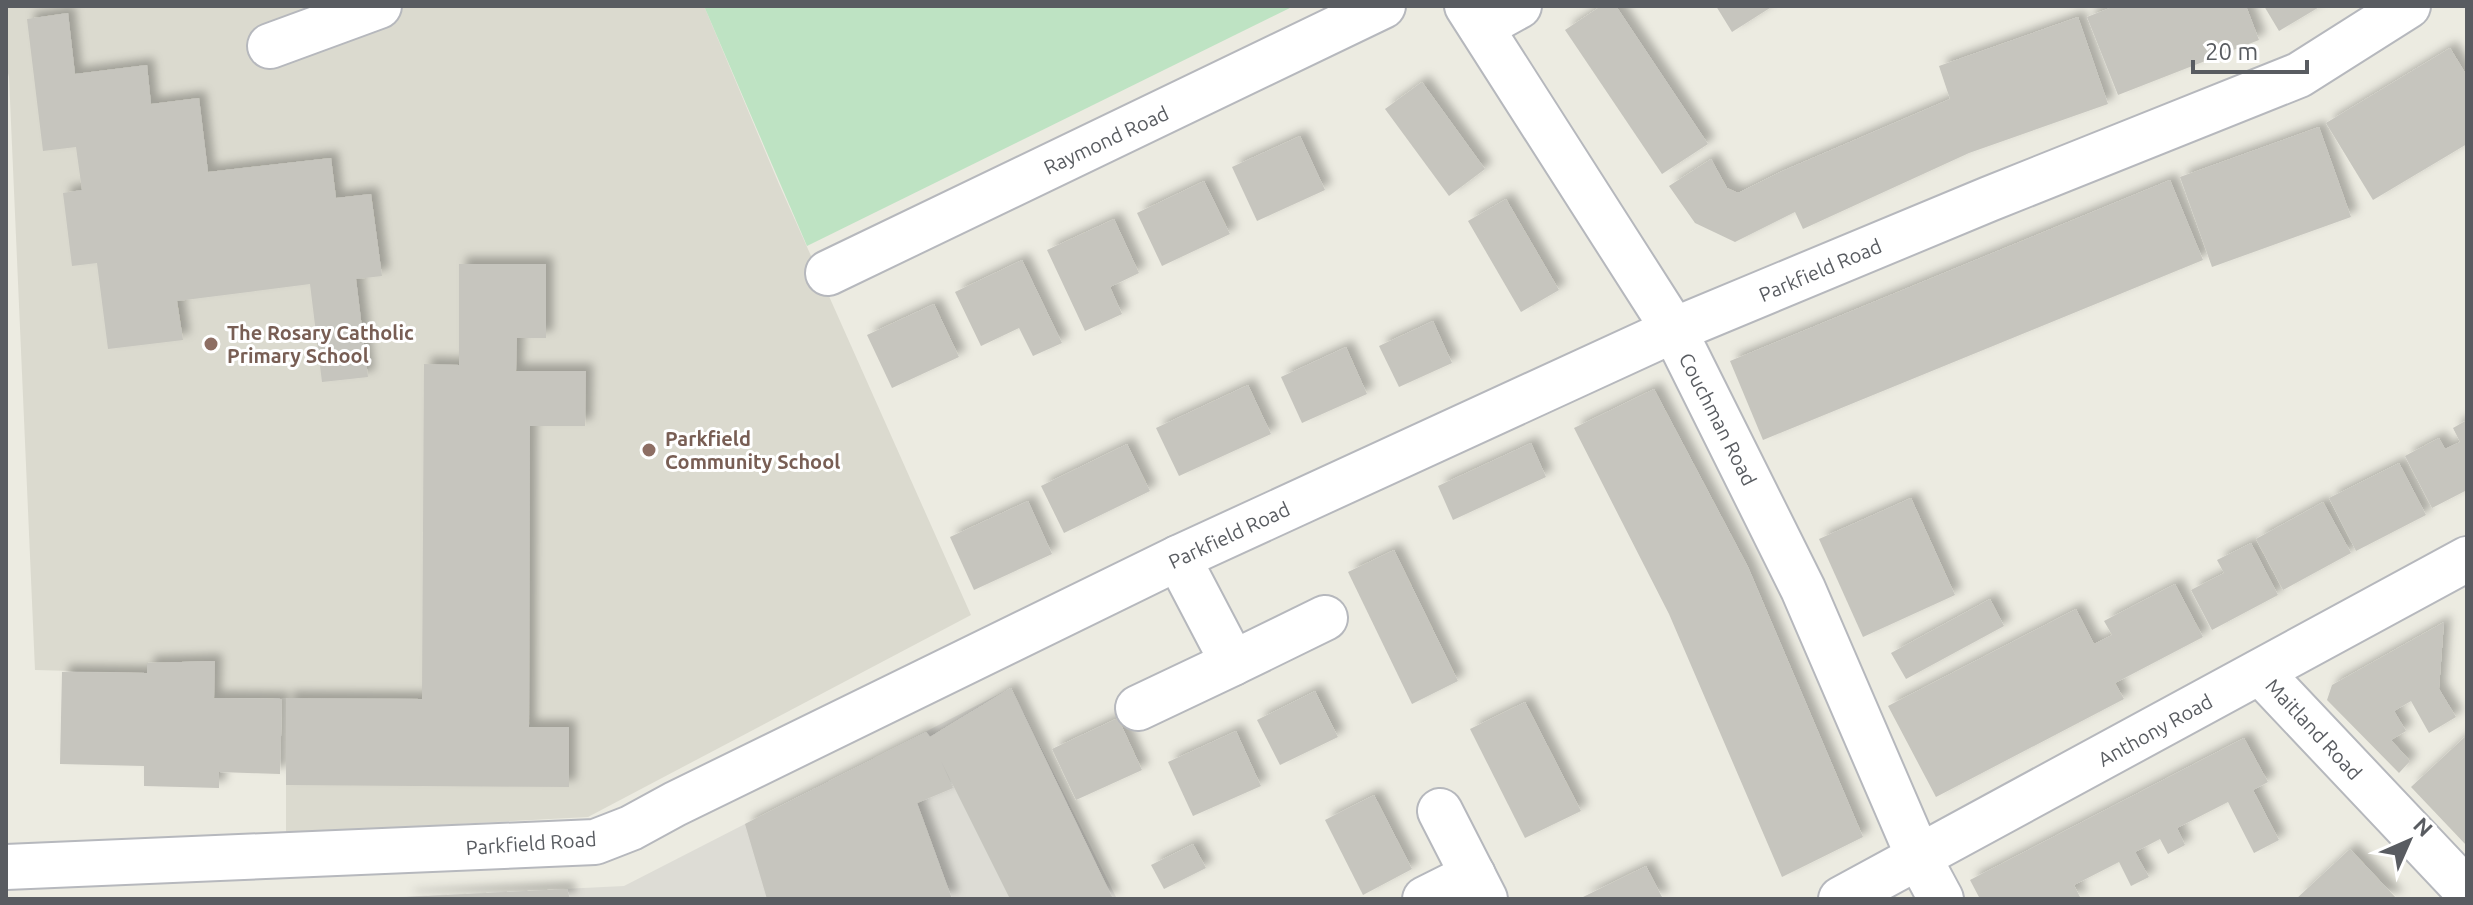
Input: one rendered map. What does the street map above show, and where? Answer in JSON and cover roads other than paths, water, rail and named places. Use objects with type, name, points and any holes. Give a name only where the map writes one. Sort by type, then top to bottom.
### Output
[{"type":"street","points":[[270,46],[379,6]]},
{"type":"street","name":"Raymond Road","points":[[828,273],[1383,6]]},
{"type":"street","points":[[1474,16],[1519,6]]},
{"type":"street","name":"Parkfield Road","points":[[6,867],[595,842],[631,828],[1178,558],[1674,330],[2299,75],[2408,6]]},
{"type":"street","name":"Couchman Road","points":[[1474,16],[1674,330],[1803,589],[1919,858],[1941,899]]},
{"type":"street","points":[[1178,558],[1233,663]]},
{"type":"street","name":"Anthony Road","points":[[1841,899],[2467,559]]},
{"type":"street","points":[[1138,708],[1325,618]]},
{"type":"street","name":"Maitland Road","points":[[2260,672],[2467,891]]},
{"type":"street","points":[[1425,899],[1479,887],[1440,811]]},
{"type":"place","name":"The Rosary Catholic Primary School","points":[[211,344]]},
{"type":"place","name":"Parkfield Community School","points":[[649,450]]}]
